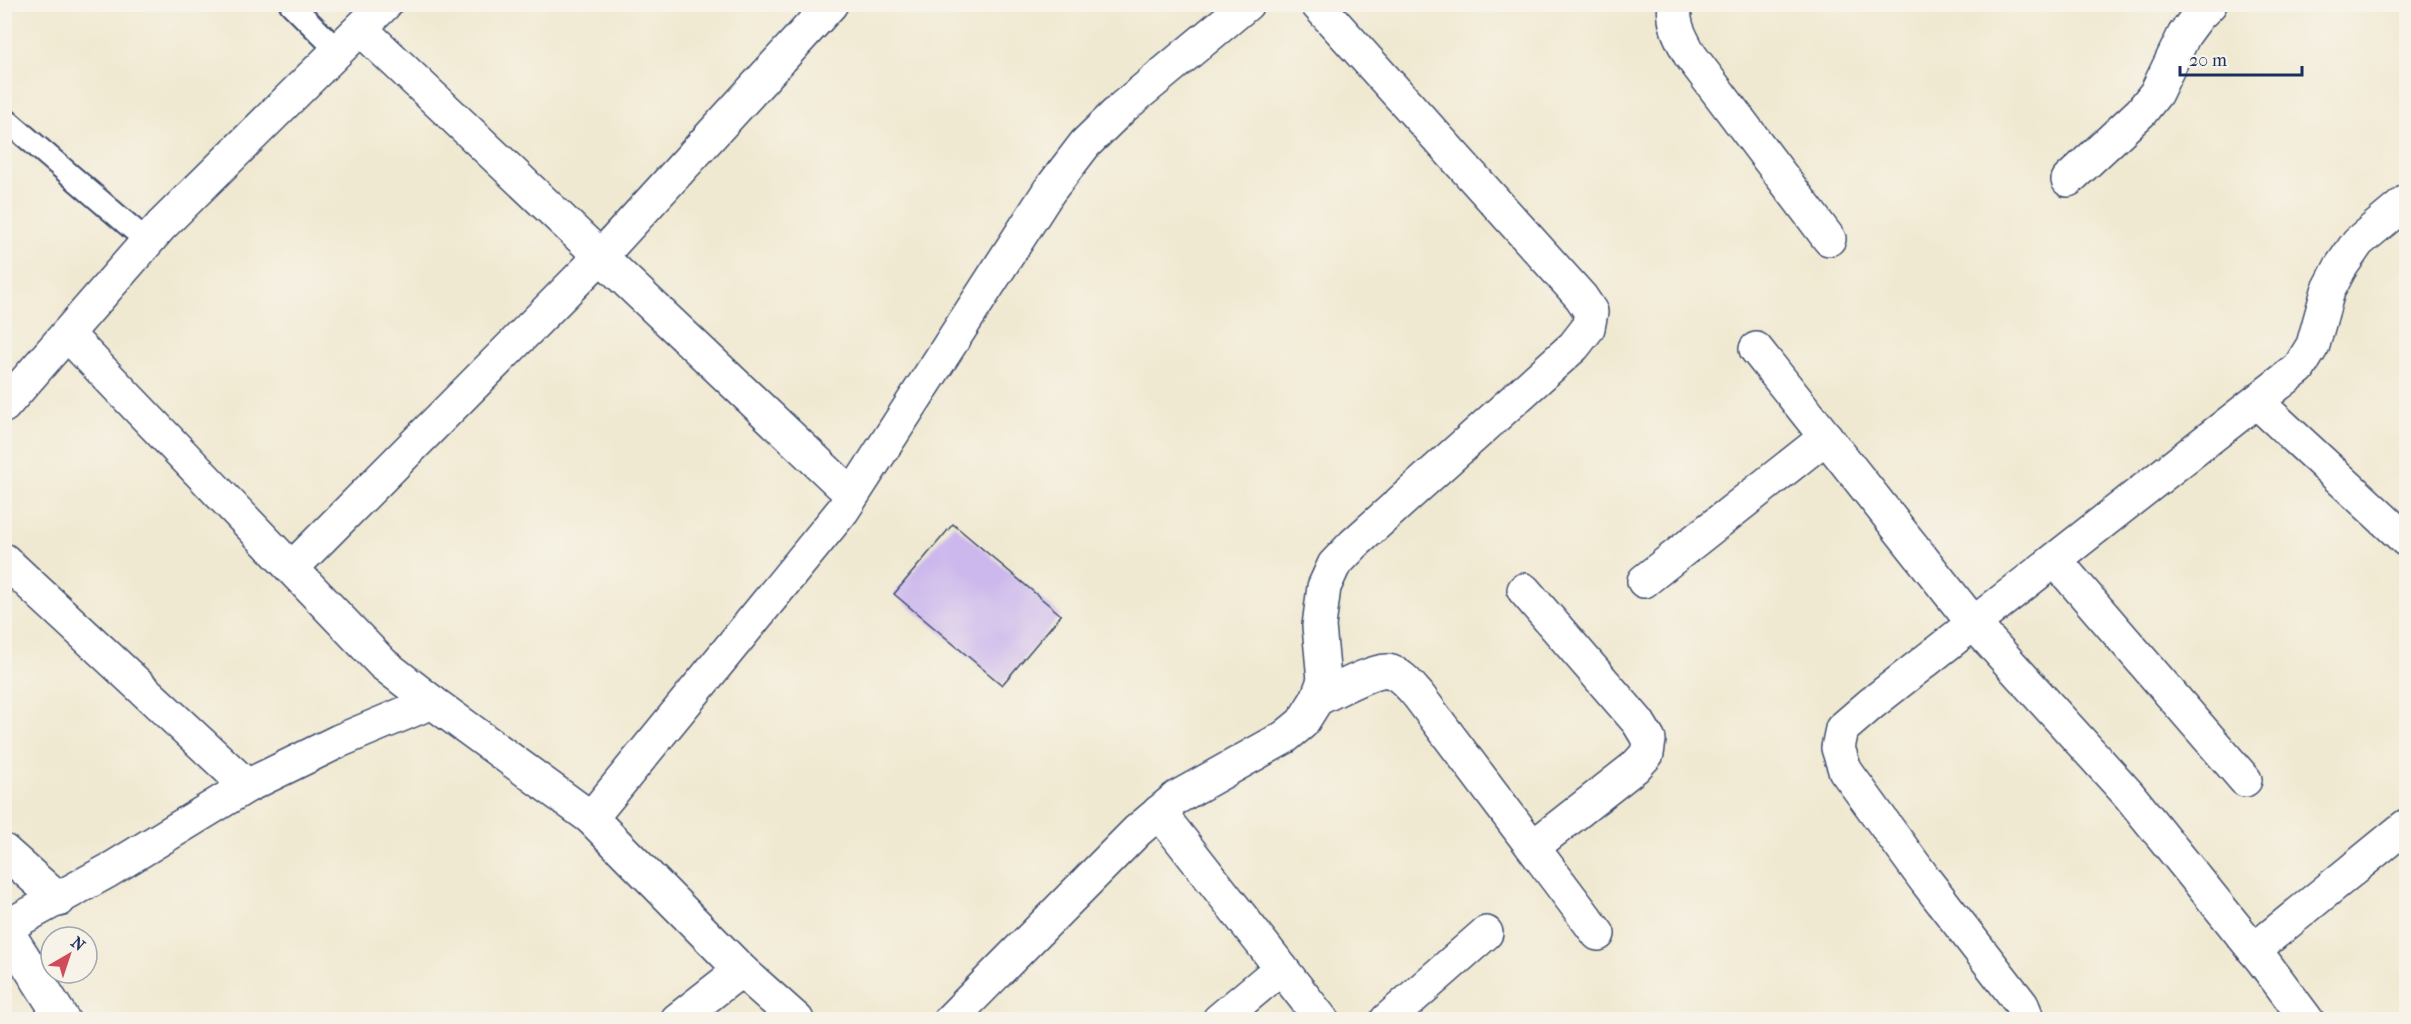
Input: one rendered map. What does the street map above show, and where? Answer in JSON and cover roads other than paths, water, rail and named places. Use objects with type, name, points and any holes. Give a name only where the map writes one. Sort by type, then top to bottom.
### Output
[{"type":"street","points":[[4,406],[148,242],[385,4]]},
{"type":"street","points":[[292,568],[601,256],[831,4]]},
{"type":"street","points":[[591,818],[843,510],[1049,191],[1085,144],[1140,92],[1247,4]]},
{"type":"street","points":[[950,1020],[1137,831],[1159,812],[1176,798],[1285,737],[1302,723],[1317,699],[1324,680],[1319,626],[1323,587],[1334,565],[1354,544],[1574,346],[1588,328],[1591,312],[1581,297],[1317,4]]},
{"type":"street","points":[[1675,4],[1673,16],[1679,37],[1690,55],[1829,239]]},
{"type":"street","points":[[2068,180],[2141,112],[2156,93],[2184,34],[2210,4]]},
{"type":"street","points":[[361,29],[852,495]]},
{"type":"street","points":[[2028,1020],[2022,1005],[1926,881],[1845,770],[1838,748],[1842,729],[2300,368],[2313,345],[2328,291],[2340,268],[2358,242],[2406,202]]},
{"type":"street","points":[[67,334],[383,664],[591,818],[741,970],[797,1020]]},
{"type":"street","points":[[1756,349],[1974,624],[2129,795],[2254,950],[2307,1020]]},
{"type":"street","points":[[2257,402],[2406,540]]},
{"type":"street","points":[[1644,581],[1826,437]]},
{"type":"street","points":[[2055,560],[2245,780]]},
{"type":"street","points":[[4,561],[247,786]]},
{"type":"street","points":[[1524,590],[1638,722],[1649,740],[1647,754],[1635,767],[1533,847]]},
{"type":"street","points":[[1317,699],[1370,675],[1388,671],[1403,679],[1418,695],[1598,934]]},
{"type":"street","points":[[63,1020],[5,928],[59,900],[247,786],[339,741],[432,702]]},
{"type":"street","points":[[1159,812],[1322,1020]]},
{"type":"street","points":[[2254,950],[2406,826]]},
{"type":"street","points":[[4,851],[59,900]]},
{"type":"street","points":[[1387,1020],[1485,933]]},
{"type":"street","points":[[1219,1020],[1281,968]]},
{"type":"street","points":[[677,1020],[741,970]]},
{"type":"lane","points":[[291,4],[338,51]]},
{"type":"lane","points":[[4,118],[148,242]]}]
